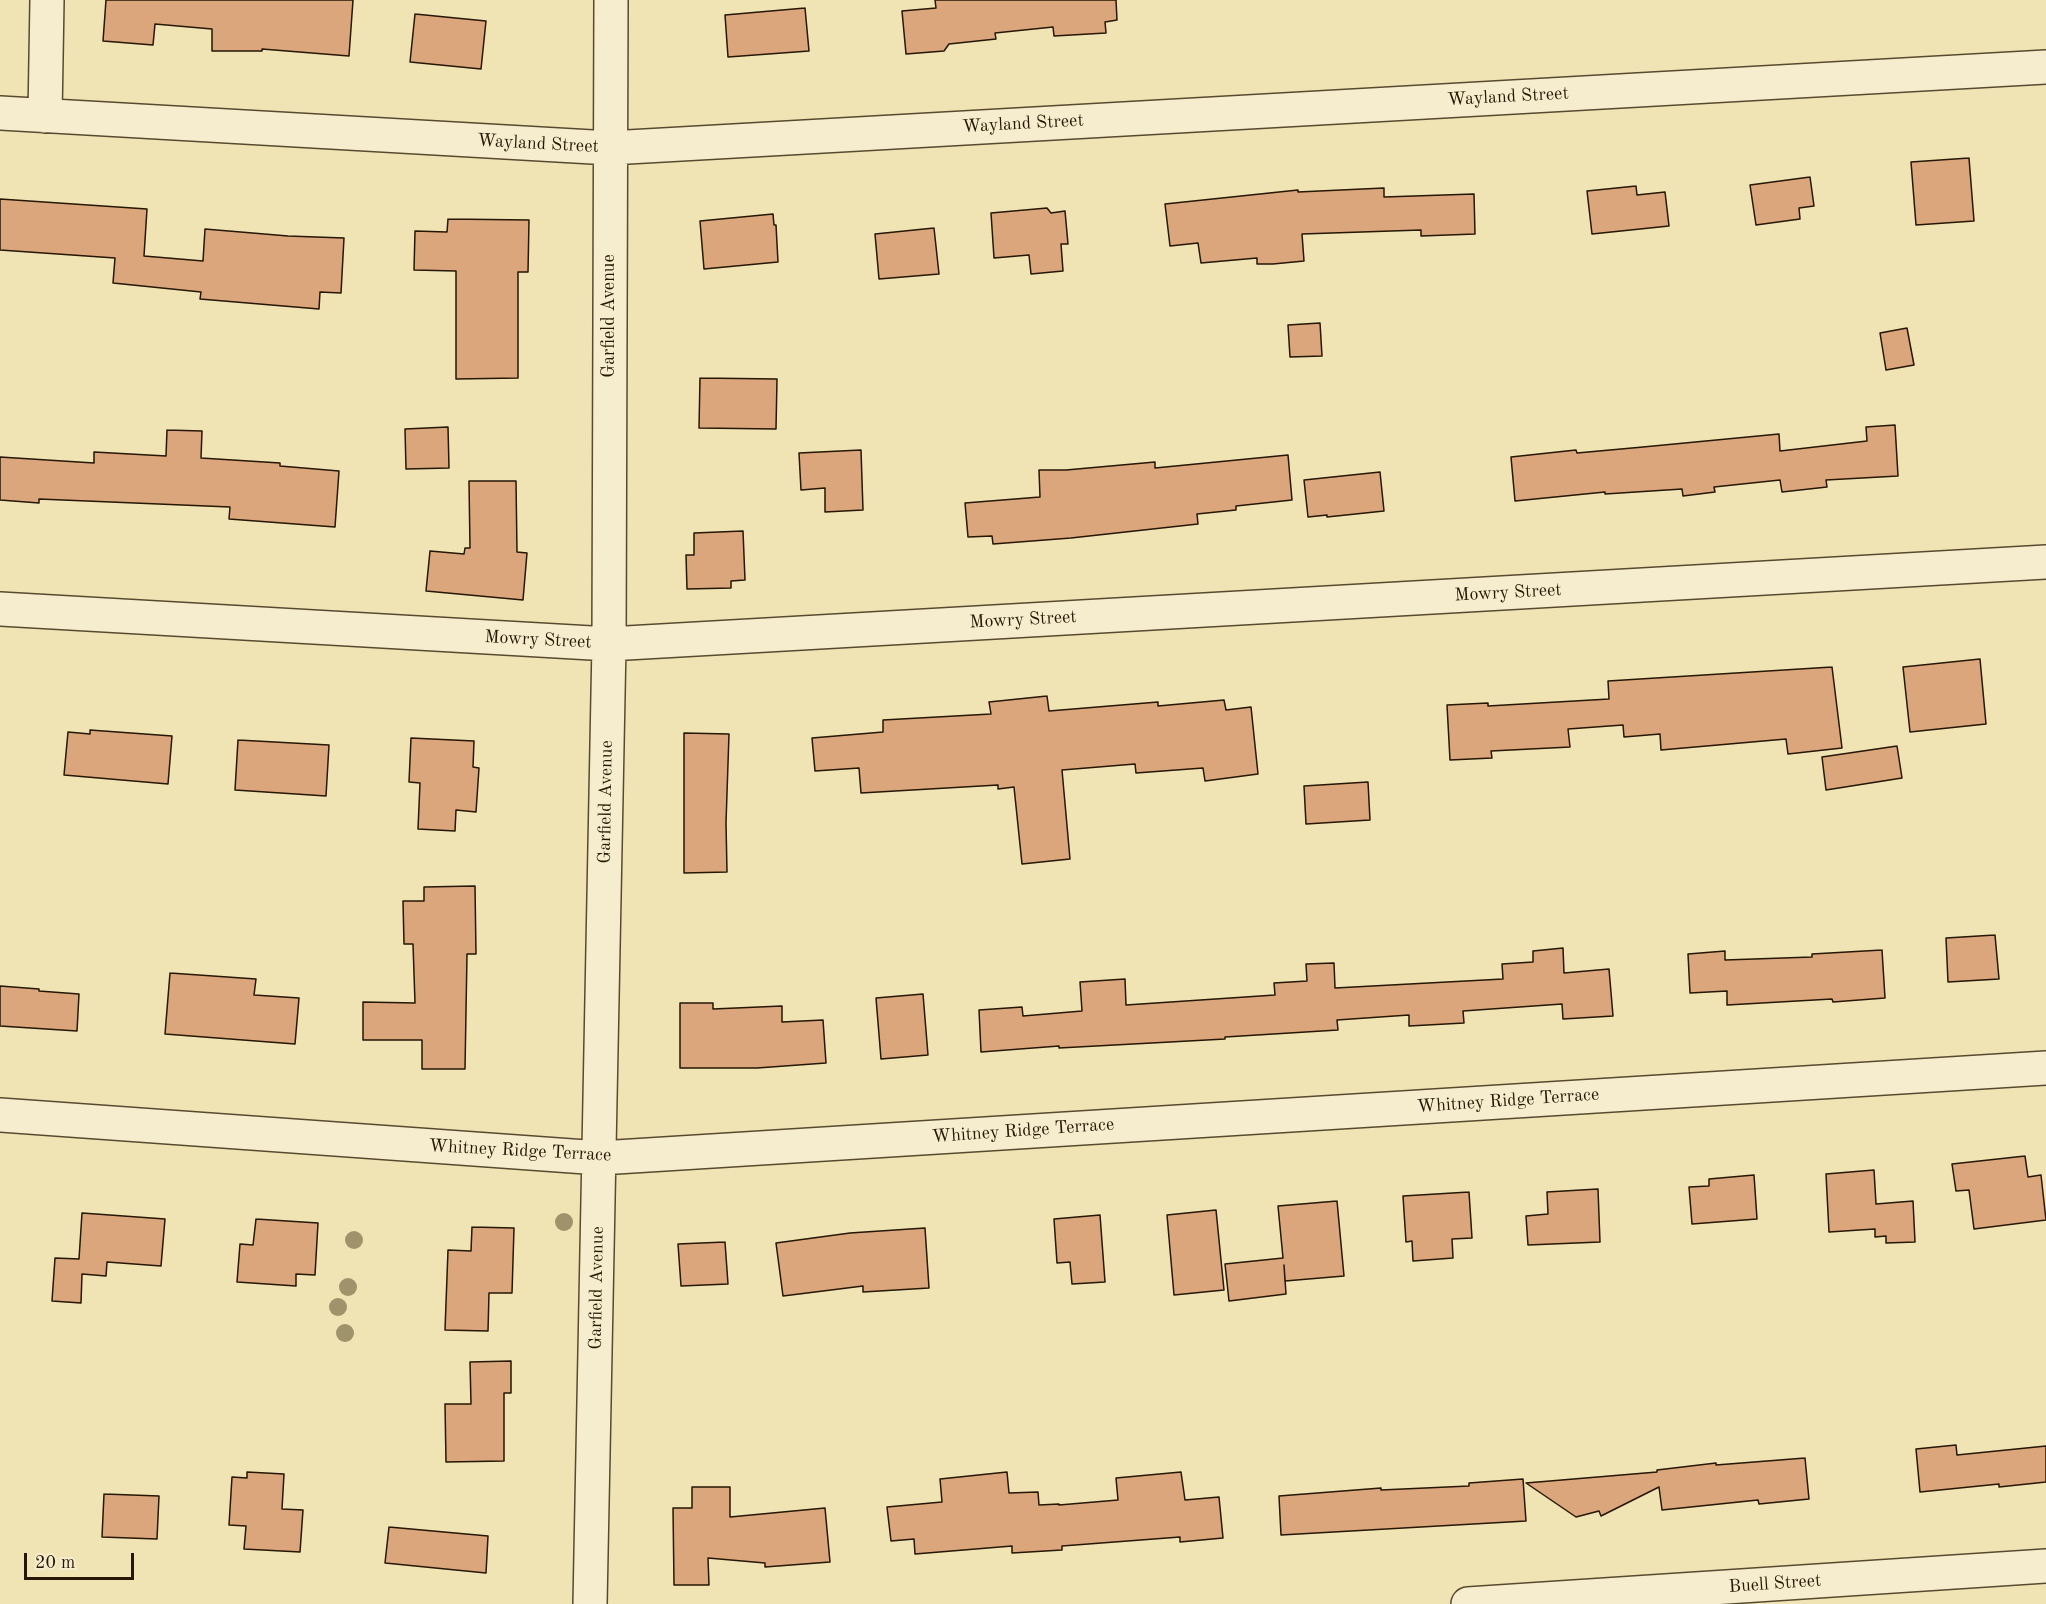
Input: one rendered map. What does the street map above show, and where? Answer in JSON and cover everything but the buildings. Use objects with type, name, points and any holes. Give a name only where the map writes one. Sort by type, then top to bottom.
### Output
[{"type":"street","points":[[45,116],[47,0]]},
{"type":"street","name":"Garfield Avenue","points":[[590,1604],[609,644],[611,0]]},
{"type":"street","name":"Wayland Street","points":[[0,113],[610,148],[2046,67]]},
{"type":"street","name":"Mowry Street","points":[[0,609],[609,644],[2046,562]]},
{"type":"street","name":"Whitney Ridge Terrace","points":[[0,1115],[600,1158],[2046,1068]]},
{"type":"street","name":"Buell Street","points":[[1468,1604],[2046,1566]]}]
